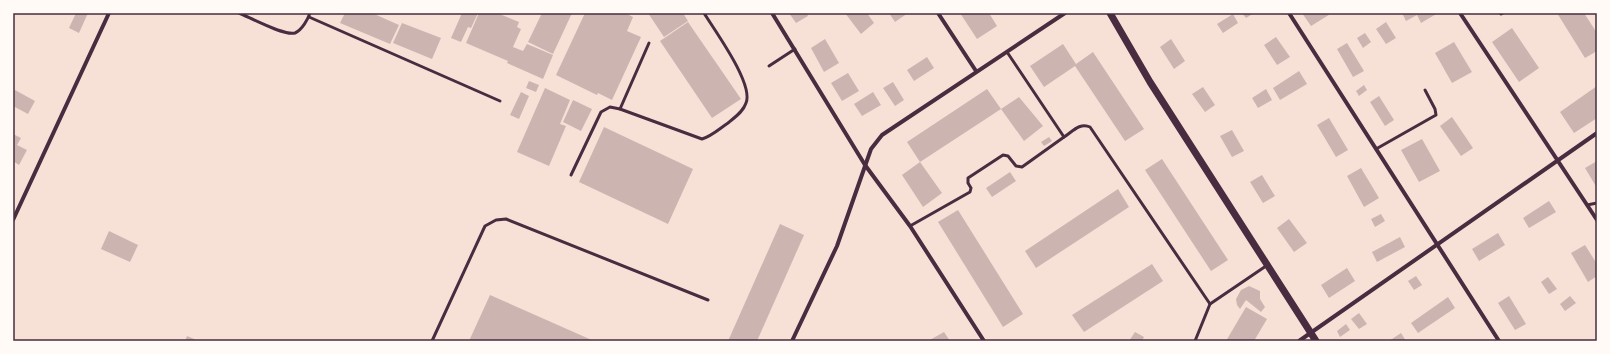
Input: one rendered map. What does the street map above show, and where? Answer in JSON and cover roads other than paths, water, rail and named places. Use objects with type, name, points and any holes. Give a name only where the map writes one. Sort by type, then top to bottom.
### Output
[{"type":"street","points":[[13,220],[109,13]]},
{"type":"street","points":[[772,13],[865,165],[910,226],[984,341]]},
{"type":"street","points":[[938,13],[976,71]]},
{"type":"street","points":[[792,341],[837,246],[871,149],[882,135],[1065,13]]},
{"type":"street","points":[[1110,13],[1150,82],[1266,266],[1316,341]]},
{"type":"street","points":[[1289,13],[1499,341]]},
{"type":"street","points":[[1460,13],[1597,220]]},
{"type":"street","points":[[1299,341],[1597,133]]},
{"type":"lane","points":[[239,13],[286,33],[296,32],[303,26],[310,15],[500,101]]},
{"type":"lane","points":[[571,175],[601,112],[610,107],[620,109],[702,139],[710,137],[741,112],[747,102],[748,90],[742,76],[704,13]]},
{"type":"lane","points":[[620,109],[649,43]]},
{"type":"lane","points":[[769,66],[795,49]]},
{"type":"lane","points":[[1007,52],[1064,137]]},
{"type":"lane","points":[[1376,149],[1436,115],[1435,109],[1425,90]]},
{"type":"lane","points":[[910,226],[970,192],[971,188],[968,183],[968,178],[1003,155],[1008,156],[1016,166],[1022,167],[1064,137],[1081,126],[1086,125],[1090,127],[1210,304]]},
{"type":"lane","points":[[1587,205],[1597,203]]},
{"type":"lane","points":[[432,341],[485,226],[496,220],[506,219],[708,300]]},
{"type":"lane","points":[[1195,341],[1210,304],[1266,266]]}]
